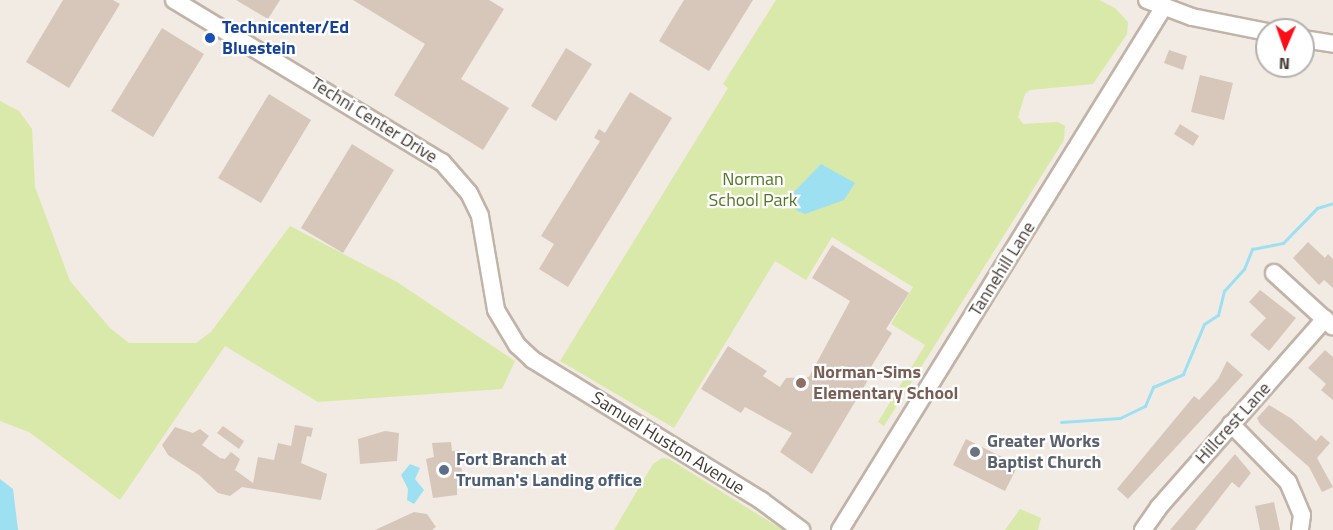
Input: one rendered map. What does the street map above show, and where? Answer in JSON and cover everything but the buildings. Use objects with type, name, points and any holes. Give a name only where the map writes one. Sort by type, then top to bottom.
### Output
[{"type":"street","name":"Techni Center Drive","points":[[174,0],[423,148],[452,171],[480,216],[499,317],[517,345],[533,360]]},
{"type":"street","points":[[1147,0],[1163,8],[1255,29]]},
{"type":"street","name":"Tannehill Lane","points":[[840,530],[1163,8]]},
{"type":"street","points":[[1315,41],[1333,44]]},
{"type":"street","points":[[1274,273],[1329,323]]},
{"type":"street","name":"Hillcrest Lane","points":[[1143,530],[1231,424],[1329,323]]},
{"type":"street","name":"Samuel Huston Avenue","points":[[533,360],[762,501],[801,530]]},
{"type":"street","points":[[1231,424],[1288,482],[1302,515],[1300,530]]},
{"type":"green space","name":"Norman School Park","points":[[776,0],[1099,0],[1115,8],[1128,22],[1127,34],[1093,84],[1030,90],[1025,94],[1018,117],[1023,124],[1058,122],[1065,126],[1064,140],[884,426],[878,422],[925,345],[891,324],[913,287],[832,237],[806,280],[775,261],[674,428],[560,361],[728,88],[723,84]]},
{"type":"green space","points":[[0,101],[19,111],[32,129],[35,187],[70,281],[110,328],[129,343],[196,343],[211,332],[290,226],[397,282],[515,361],[502,389],[318,402],[225,346],[120,500],[29,432],[0,421]]},
{"type":"green space","points":[[662,458],[669,459],[783,530],[614,530],[653,464]]},
{"type":"green space","points":[[1020,509],[1041,518],[1038,530],[1005,530]]},
{"type":"water","points":[[821,164],[855,183],[844,200],[805,214],[789,204],[792,194]]},
{"type":"water","points":[[410,464],[420,468],[415,479],[424,490],[414,504],[407,500],[408,489],[401,475]]},
{"type":"water","points":[[0,479],[13,489],[18,530],[0,530]]},
{"type":"waterway","points":[[1061,422],[1120,418],[1145,406],[1153,387],[1183,374],[1204,324],[1218,315],[1224,291],[1244,269],[1252,249],[1283,243],[1317,208],[1333,203]]},
{"type":"place","name":"Technicenter/Ed Bluestein","points":[[210,38]]},
{"type":"place","name":"Norman-Sims Elementary School","points":[[801,383]]},
{"type":"place","name":"Greater Works Baptist Church","points":[[975,452]]},
{"type":"place","name":"Fort Branch at Truman's Landing office","points":[[444,470]]}]
